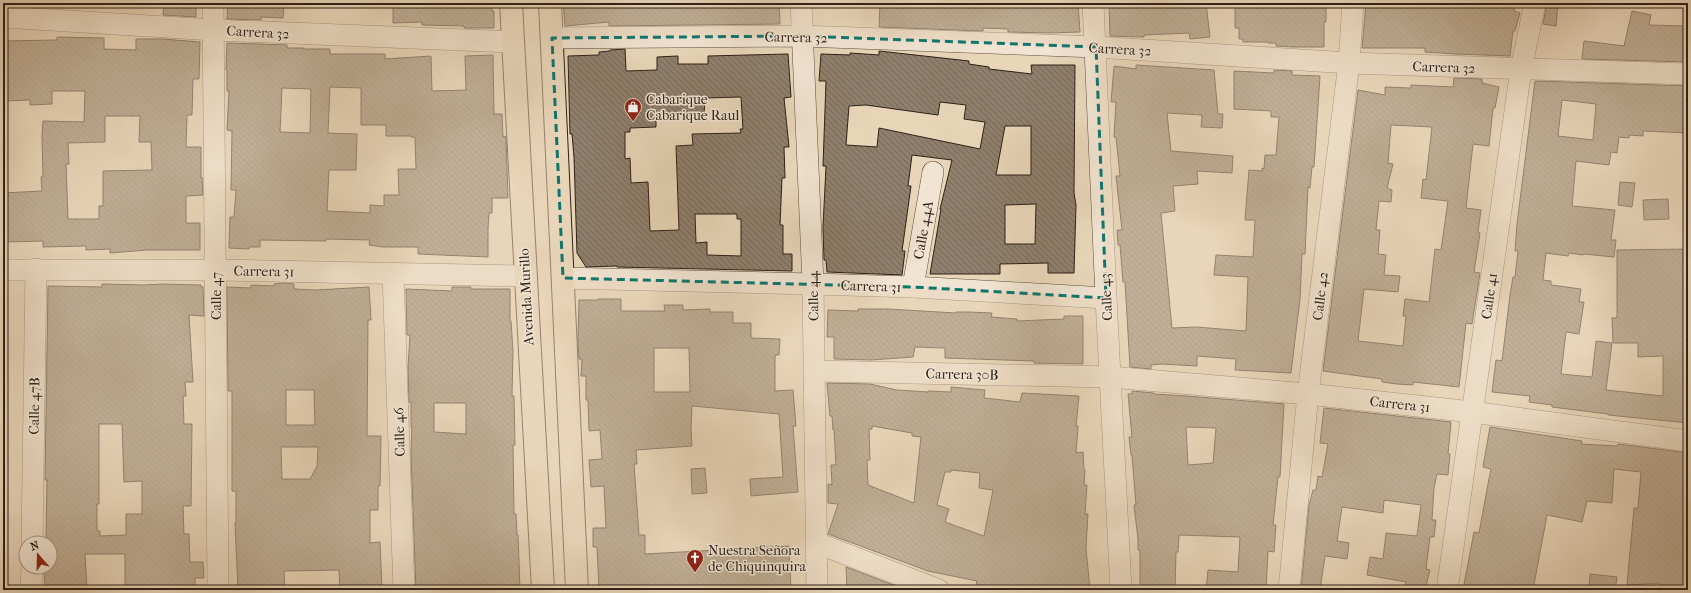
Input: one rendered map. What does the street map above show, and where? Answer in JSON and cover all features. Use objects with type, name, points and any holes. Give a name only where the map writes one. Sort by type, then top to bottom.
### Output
[{"type":"main road","name":"Avenida Murillo","points":[[511,3],[543,590]]},
{"type":"main road","points":[[550,3],[577,590]]},
{"type":"street","name":"Calle 47","points":[[213,3],[218,590]]},
{"type":"street","name":"Calle 44","points":[[801,3],[813,284],[817,590]]},
{"type":"street","name":"Calle 43","points":[[1093,3],[1121,590]]},
{"type":"street","name":"Calle 42","points":[[1289,590],[1308,394],[1349,63],[1352,3]]},
{"type":"street","name":"Calle 41","points":[[1447,590],[1521,69],[1535,3]]},
{"type":"street","name":"Carrera 32","points":[[3,17],[214,30],[513,42]]},
{"type":"street","name":"Carrera 32","points":[[552,38],[802,36],[1096,47],[1349,63],[1688,74]]},
{"type":"street","name":"Calle 44A","points":[[914,287],[933,172]]},
{"type":"street","name":"Calle 47B","points":[[32,535],[36,269]]},
{"type":"street","name":"Carrera 31","points":[[3,270],[216,270],[525,276]]},
{"type":"street","name":"Calle 46","points":[[394,274],[404,590]]},
{"type":"street","name":"Carrera 31","points":[[563,278],[914,287],[1106,298]]},
{"type":"street","name":"Carrera 30B","points":[[814,371],[1110,377]]},
{"type":"street","name":"Carrera 31","points":[[1110,377],[1308,394],[1472,412],[1688,441]]},
{"type":"street","points":[[816,543],[939,590]]},
{"type":"street","points":[[31,590],[32,575]]},
{"type":"highlighted area","points":[[802,36],[1096,47],[1106,298],[913,287],[563,278],[552,38]]},
{"type":"building","points":[[164,3],[196,3],[196,17],[163,15]]},
{"type":"building","points":[[228,3],[284,3],[283,18],[261,17],[261,20],[227,19]]},
{"type":"building","points":[[421,3],[492,3],[492,11],[494,11],[494,28],[464,28],[464,26],[422,25],[422,22],[393,23],[393,5],[421,5]]},
{"type":"building","points":[[563,3],[708,3],[743,5],[743,3],[779,3],[780,24],[609,26],[609,22],[565,26]]},
{"type":"building","points":[[880,3],[1025,3],[1025,5],[1078,3],[1080,32],[1008,32],[1008,29],[983,28],[983,31],[879,27]]},
{"type":"building","points":[[1109,3],[1206,3],[1210,37],[1190,39],[1189,33],[1144,35],[1144,37],[1110,36]]},
{"type":"building","points":[[1235,3],[1326,4],[1324,47],[1276,46],[1276,43],[1268,42],[1243,42],[1243,39],[1239,39],[1239,28],[1235,28]]},
{"type":"building","points":[[1366,3],[1515,3],[1514,11],[1520,13],[1515,31],[1513,31],[1510,56],[1425,52],[1425,48],[1362,48]]},
{"type":"building","points":[[1547,3],[1558,3],[1556,26],[1543,24]]},
{"type":"building","points":[[1632,11],[1651,15],[1649,25],[1688,26],[1688,62],[1582,59],[1584,41],[1624,46]]},
{"type":"building","points":[[57,37],[104,38],[104,49],[136,50],[136,39],[163,39],[200,42],[199,79],[193,79],[192,115],[187,115],[186,147],[201,147],[201,178],[202,177],[203,195],[186,196],[186,223],[200,223],[200,250],[147,250],[110,253],[110,249],[86,250],[86,246],[43,247],[43,241],[5,242],[3,193],[42,191],[43,121],[84,122],[85,91],[52,91],[52,104],[30,105],[30,100],[5,101],[3,41],[57,40]],"holes":[[[105,116],[140,116],[139,142],[151,142],[152,170],[103,171],[103,206],[99,206],[99,219],[68,219],[66,164],[69,164],[68,143],[105,142]]]},
{"type":"building","points":[[227,43],[287,45],[287,48],[304,49],[330,49],[330,54],[385,54],[385,59],[431,56],[432,91],[466,90],[465,56],[493,55],[494,114],[502,114],[503,137],[506,136],[508,198],[492,198],[492,213],[489,213],[488,257],[418,254],[418,247],[383,247],[369,245],[370,240],[260,240],[260,247],[249,247],[249,249],[229,248],[230,217],[234,217],[236,190],[231,190],[232,131],[227,130],[229,91],[227,91]],"holes":[[[330,87],[361,88],[361,125],[386,125],[386,136],[415,137],[416,169],[398,169],[399,195],[384,195],[384,206],[370,205],[370,213],[327,211],[329,170],[356,170],[357,134],[328,133]],[[282,88],[311,89],[310,133],[280,132]]]},
{"type":"building","points":[[625,49],[626,71],[657,70],[657,57],[678,56],[678,64],[708,64],[708,56],[788,54],[791,97],[784,98],[789,147],[784,147],[785,178],[782,178],[780,225],[783,225],[783,254],[792,254],[792,271],[617,266],[586,267],[577,253],[574,157],[572,134],[570,134],[568,56],[599,55],[599,52]],"holes":[[[741,97],[743,129],[740,129],[741,133],[692,134],[693,145],[676,146],[679,230],[650,231],[648,182],[631,183],[630,158],[625,159],[625,132],[630,132],[630,128],[656,127],[656,116],[704,115],[705,98]],[[695,214],[737,214],[737,219],[741,219],[741,256],[707,255],[707,242],[696,243]]]},
{"type":"building","points":[[879,51],[969,61],[969,64],[989,67],[989,69],[1032,74],[1031,65],[1075,65],[1074,193],[1076,205],[1074,273],[1048,273],[1048,263],[1000,264],[1000,274],[930,274],[940,209],[952,160],[912,155],[908,186],[911,186],[902,251],[905,251],[902,275],[827,272],[826,260],[824,260],[823,227],[826,166],[823,166],[826,81],[819,81],[821,54],[850,55],[850,53],[879,55]],"holes":[[[940,102],[966,105],[964,119],[985,122],[980,149],[879,128],[877,147],[846,145],[849,106],[866,105],[938,115]],[[1005,126],[1031,126],[1031,175],[996,175]],[[1036,204],[1035,244],[1005,244],[1005,205]]]},
{"type":"building","points":[[1136,65],[1214,70],[1218,114],[1223,114],[1222,128],[1201,127],[1202,115],[1167,113],[1171,151],[1233,156],[1232,173],[1197,171],[1198,184],[1173,186],[1175,211],[1161,213],[1172,328],[1196,327],[1246,331],[1248,277],[1214,275],[1216,255],[1253,257],[1255,220],[1245,220],[1249,170],[1262,171],[1262,168],[1264,169],[1265,155],[1276,155],[1279,117],[1271,117],[1271,111],[1234,109],[1234,71],[1274,73],[1274,70],[1292,71],[1292,75],[1320,76],[1314,167],[1312,167],[1310,188],[1308,187],[1305,254],[1302,254],[1300,299],[1291,373],[1235,370],[1236,359],[1197,356],[1197,366],[1162,364],[1151,365],[1151,369],[1130,367],[1125,282],[1123,282],[1120,245],[1118,245],[1117,230],[1122,230],[1116,176],[1120,176],[1116,137],[1114,137],[1116,102],[1111,102],[1114,66],[1136,69]]},
{"type":"building","points":[[1454,78],[1482,79],[1482,83],[1499,87],[1495,108],[1493,108],[1489,146],[1473,144],[1466,208],[1481,210],[1478,232],[1480,233],[1474,272],[1480,273],[1472,324],[1466,323],[1459,387],[1413,382],[1413,385],[1397,384],[1382,382],[1382,379],[1323,371],[1358,90],[1385,95],[1385,87],[1411,88],[1411,85],[1453,87]],"holes":[[[1391,125],[1432,127],[1426,180],[1423,179],[1421,198],[1448,201],[1441,250],[1435,249],[1429,302],[1405,299],[1403,316],[1406,316],[1403,346],[1358,341],[1364,289],[1398,292],[1400,276],[1384,275],[1386,255],[1378,254],[1380,230],[1376,230],[1379,201],[1391,202],[1392,190],[1387,188],[1393,164],[1388,163]]]},
{"type":"building","points":[[1535,81],[1688,86],[1688,133],[1643,131],[1643,136],[1629,135],[1629,138],[1619,137],[1617,153],[1611,152],[1609,165],[1576,161],[1572,206],[1615,210],[1611,240],[1616,240],[1614,257],[1569,253],[1568,256],[1546,253],[1543,280],[1551,281],[1551,285],[1581,289],[1579,302],[1584,302],[1579,334],[1566,332],[1561,374],[1592,377],[1596,341],[1612,343],[1606,390],[1663,396],[1663,356],[1638,357],[1638,343],[1613,343],[1612,318],[1617,318],[1617,250],[1688,249],[1688,423],[1608,415],[1552,407],[1552,405],[1529,402],[1530,396],[1492,392],[1496,360],[1502,361],[1510,295],[1513,277],[1515,277],[1518,251],[1515,251]],"holes":[[[1562,100],[1596,104],[1593,140],[1558,136]]]},
{"type":"building","points":[[1620,182],[1635,183],[1632,207],[1618,205]]},
{"type":"building","points":[[1668,199],[1669,219],[1644,220],[1643,200]]},
{"type":"building","points":[[102,284],[162,284],[201,285],[201,287],[203,287],[204,316],[189,315],[193,382],[185,382],[186,396],[183,396],[184,424],[192,424],[191,506],[183,506],[184,534],[189,534],[190,562],[203,562],[204,578],[195,578],[195,590],[125,590],[125,554],[85,554],[87,590],[45,590],[44,575],[58,575],[58,535],[46,535],[47,480],[45,480],[48,286],[102,287]],"holes":[[[99,424],[122,424],[124,482],[142,481],[142,514],[126,514],[126,535],[100,536],[100,531],[97,531],[97,504],[99,504]]]},
{"type":"building","points":[[274,284],[294,284],[294,289],[315,290],[369,287],[371,320],[368,320],[367,436],[381,436],[378,510],[370,510],[370,543],[380,542],[382,590],[340,590],[339,570],[284,571],[285,590],[238,590],[235,523],[236,491],[232,491],[232,391],[228,391],[227,287],[251,288],[251,285],[274,286]],"holes":[[[286,390],[314,390],[315,425],[286,425]],[[281,447],[318,447],[317,466],[310,479],[282,479]]]},
{"type":"building","points":[[452,287],[471,287],[471,289],[510,289],[510,321],[513,351],[512,396],[514,396],[515,445],[513,445],[514,514],[516,514],[518,535],[520,590],[416,590],[411,452],[412,427],[411,402],[409,402],[408,367],[410,335],[407,335],[406,289],[452,291]],"holes":[[[434,403],[466,403],[466,434],[434,432]]]},
{"type":"building","points":[[621,299],[621,311],[665,311],[664,305],[683,305],[683,310],[710,309],[710,312],[733,312],[733,323],[751,323],[751,338],[780,339],[779,355],[775,355],[775,391],[793,390],[796,426],[793,426],[798,492],[751,496],[750,479],[783,477],[779,414],[692,406],[692,446],[636,450],[637,464],[634,464],[639,535],[645,535],[645,554],[789,546],[791,590],[599,590],[597,547],[593,547],[593,528],[606,528],[604,486],[591,487],[589,460],[602,459],[600,430],[589,431],[588,400],[586,400],[586,376],[581,376],[582,359],[579,359],[578,340],[579,300]],"holes":[[[654,348],[689,348],[690,392],[654,392]]]},
{"type":"building","points":[[858,309],[992,313],[991,317],[1017,319],[1017,321],[1064,319],[1064,316],[1083,316],[1083,364],[945,358],[945,348],[915,347],[913,357],[871,360],[834,359],[834,337],[827,337],[828,310],[858,311]]},
{"type":"building","points":[[827,383],[870,384],[897,390],[928,392],[951,392],[951,387],[985,390],[984,398],[1020,402],[1022,393],[1079,396],[1076,426],[1078,426],[1076,453],[1083,452],[1085,470],[1084,485],[1087,485],[1085,514],[1088,514],[1086,548],[1090,590],[999,590],[976,585],[977,581],[928,571],[828,534],[838,504],[828,503],[828,484],[832,485],[831,465],[836,465],[834,430],[832,416],[830,416]],"holes":[[[872,426],[912,433],[912,436],[921,437],[914,503],[868,485],[867,460],[870,460],[869,429],[872,429]],[[951,470],[980,473],[979,488],[993,490],[984,536],[945,522],[949,509],[937,505],[945,472],[951,472]]]},
{"type":"building","points":[[1132,391],[1284,404],[1280,477],[1278,477],[1273,525],[1276,525],[1274,552],[1268,551],[1266,590],[1206,590],[1208,570],[1238,572],[1240,537],[1179,535],[1178,552],[1176,552],[1175,590],[1140,590],[1140,551],[1138,550],[1134,505],[1136,505],[1129,437],[1132,437],[1128,394],[1132,394]],"holes":[[[1186,427],[1216,428],[1213,463],[1188,465]]]},
{"type":"building","points":[[1324,408],[1451,422],[1448,475],[1437,474],[1434,488],[1432,520],[1436,520],[1434,537],[1430,537],[1426,569],[1430,570],[1425,590],[1405,590],[1406,582],[1367,575],[1370,557],[1383,559],[1386,533],[1417,536],[1421,505],[1384,500],[1383,513],[1342,507],[1337,541],[1349,543],[1347,559],[1325,556],[1320,590],[1301,590],[1309,505],[1313,490],[1316,490],[1318,476],[1322,477],[1328,444],[1320,443]]},
{"type":"building","points":[[1490,427],[1582,441],[1581,444],[1617,446],[1618,444],[1688,453],[1688,590],[1659,590],[1660,583],[1627,585],[1634,508],[1638,508],[1641,472],[1614,469],[1612,503],[1587,501],[1582,522],[1547,515],[1533,590],[1463,590],[1474,532],[1479,533],[1491,469],[1483,467]]},
{"type":"building","points":[[705,468],[707,493],[692,494],[691,469]]},
{"type":"building","points":[[846,567],[896,586],[897,590],[847,590]]},
{"type":"building","points":[[1590,574],[1617,577],[1615,590],[1589,589]]},
{"type":"place","name":"Cabarique Cabarique Raul","points":[[633,122]]},
{"type":"place","name":"Nuestra Señora de Chiquinquira","points":[[695,573]]}]
